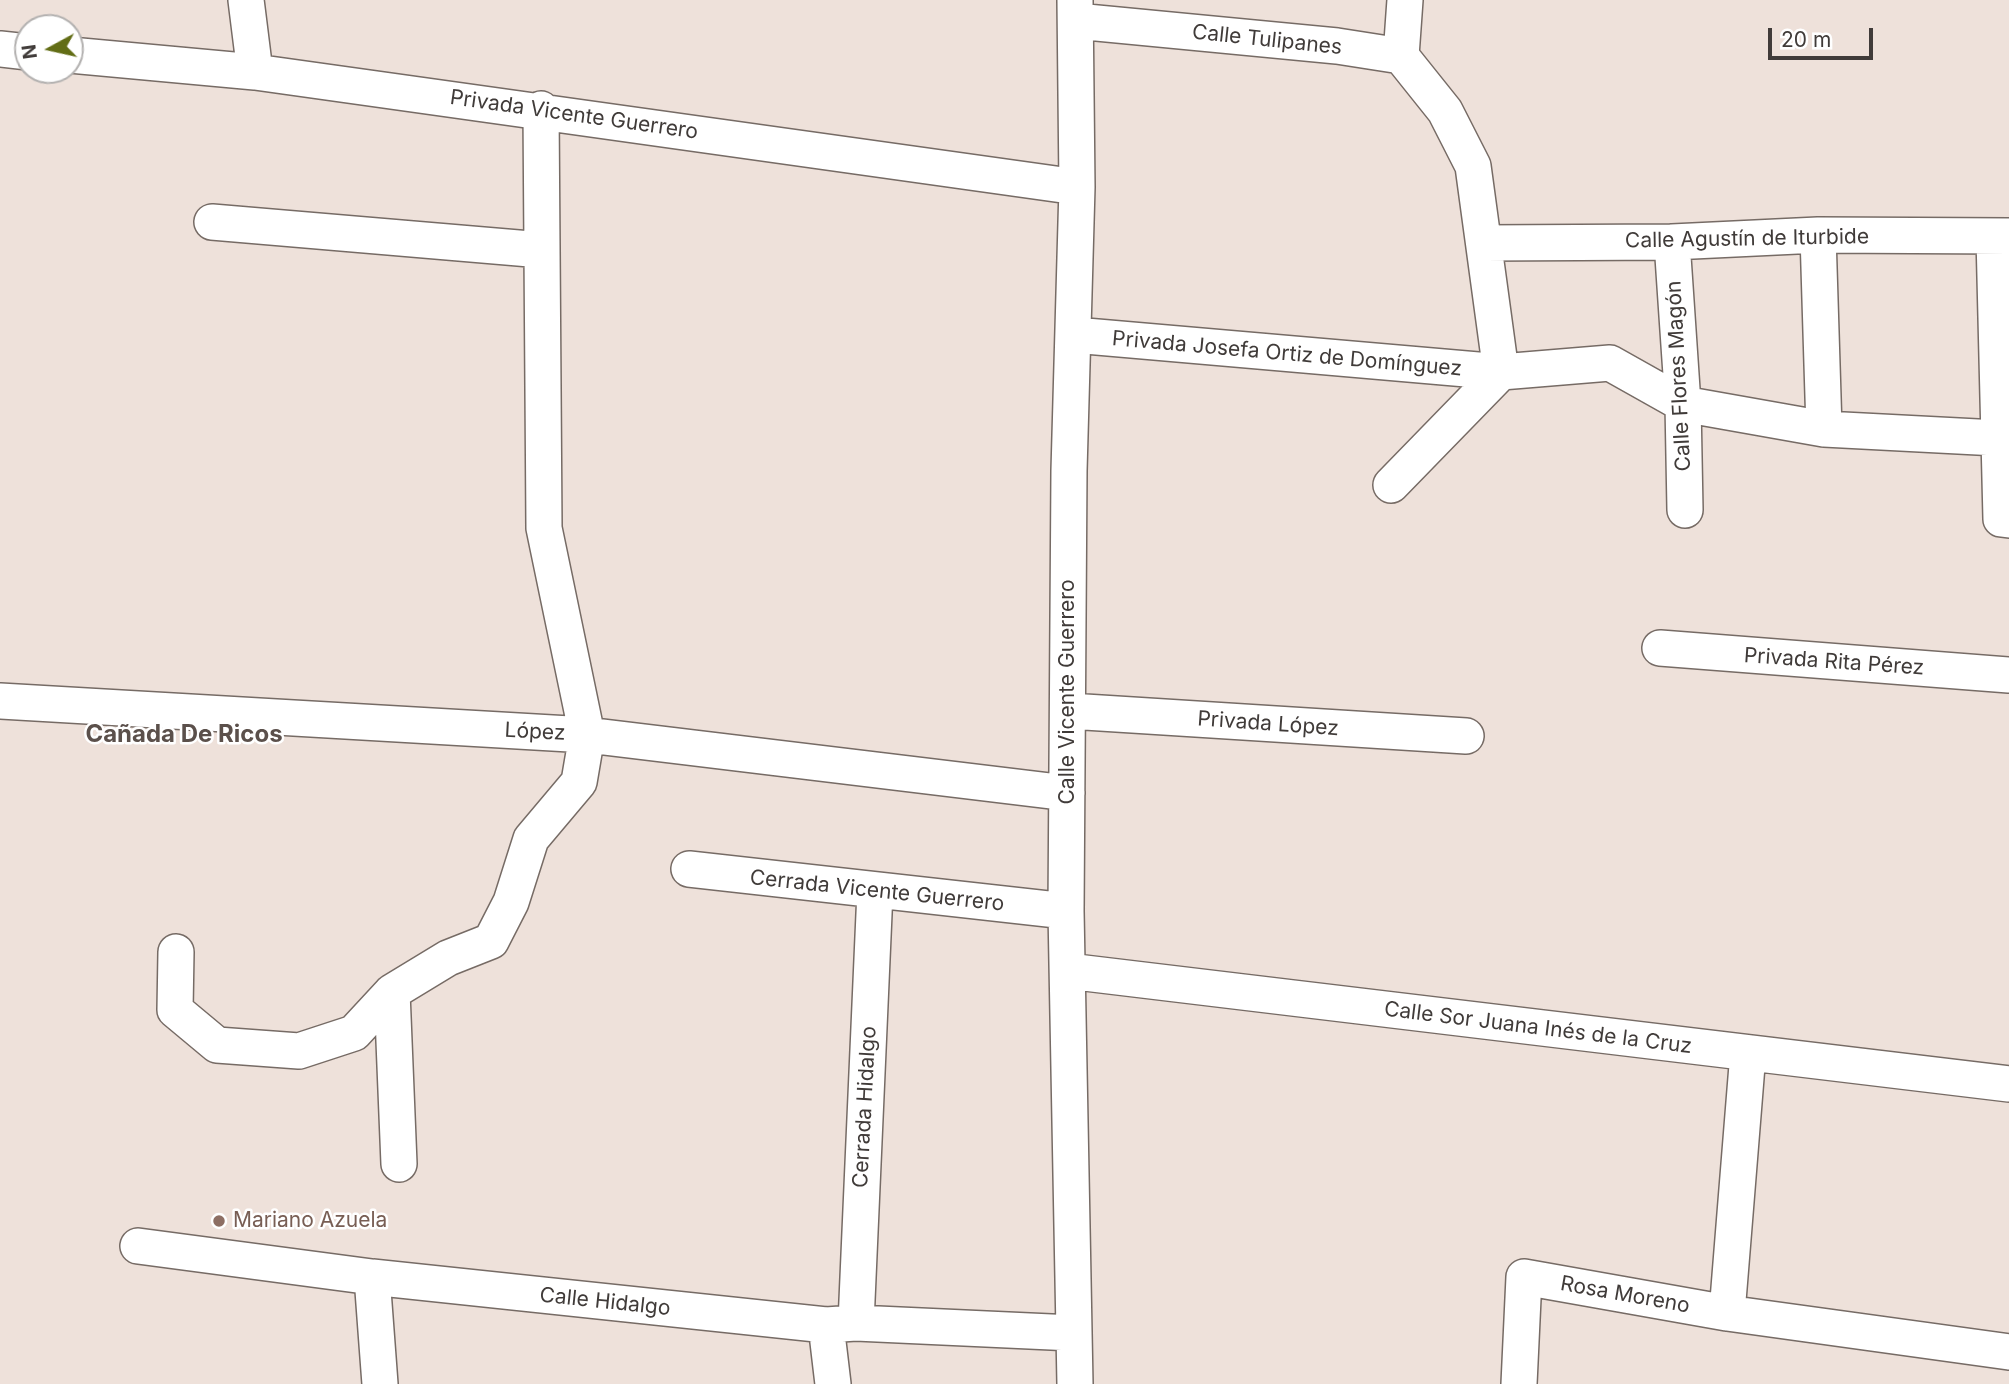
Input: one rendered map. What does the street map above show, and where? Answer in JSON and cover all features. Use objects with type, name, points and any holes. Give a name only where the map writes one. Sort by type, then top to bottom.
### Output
[{"type":"street","points":[[246,0],[255,72]]},
{"type":"street","points":[[1391,485],[1501,372],[1473,166],[1445,111],[1401,56],[1405,0]]},
{"type":"street","name":"Calle Tulipanes","points":[[1075,11],[1401,56]]},
{"type":"street","name":"Calle Vicente Guerrero","points":[[1075,11],[1077,187],[1069,471],[1066,911],[1075,1384]]},
{"type":"street","name":"Privada Vicente Guerrero","points":[[84,56],[255,72],[1077,187]]},
{"type":"street","points":[[176,951],[175,1010],[217,1045],[299,1051],[354,1033],[392,992],[448,958],[491,942],[511,902],[531,839],[579,782],[587,735],[544,528],[541,110]]},
{"type":"street","points":[[212,222],[542,250]]},
{"type":"street","points":[[1818,235],[1824,429]]},
{"type":"street","name":"Calle Agustín de Iturbide","points":[[1484,243],[1672,242],[1818,235],[2001,237]]},
{"type":"street","points":[[2001,237],[1997,438],[2005,519]]},
{"type":"street","name":"Calle Flores Magón","points":[[1672,242],[1683,404],[1685,510]]},
{"type":"street","name":"Privada Josefa Ortiz de Domínguez","points":[[1074,335],[1501,372],[1610,363],[1683,404],[1824,429],[1997,438]]},
{"type":"street","name":"Privada Rita Pérez","points":[[1660,649],[2009,675]]},
{"type":"street","name":"López","points":[[0,701],[587,735],[1067,793]]},
{"type":"street","name":"Privada López","points":[[1069,711],[1466,736]]},
{"type":"street","name":"Cerrada Vicente Guerrero","points":[[689,869],[1066,911]]},
{"type":"street","name":"Cerrada Hidalgo","points":[[833,1384],[841,1324],[875,891]]},
{"type":"street","name":"Calle Sor Juana Inés de la Cruz","points":[[1068,971],[2009,1084]]},
{"type":"street","points":[[392,992],[399,1164]]},
{"type":"street","points":[[1727,1313],[1748,1053]]},
{"type":"street","name":"Calle Hidalgo","points":[[138,1246],[372,1277],[841,1324],[1073,1333]]},
{"type":"street","points":[[372,1277],[380,1384]]},
{"type":"street","name":"Rosa Moreno","points":[[1519,1384],[1524,1277],[1727,1313],[2009,1352]]},
{"type":"place","name":"Mariano Azuela","points":[[219,1221]]},
{"type":"district","name":"Cañada De Ricos","points":[[184,735]]}]
